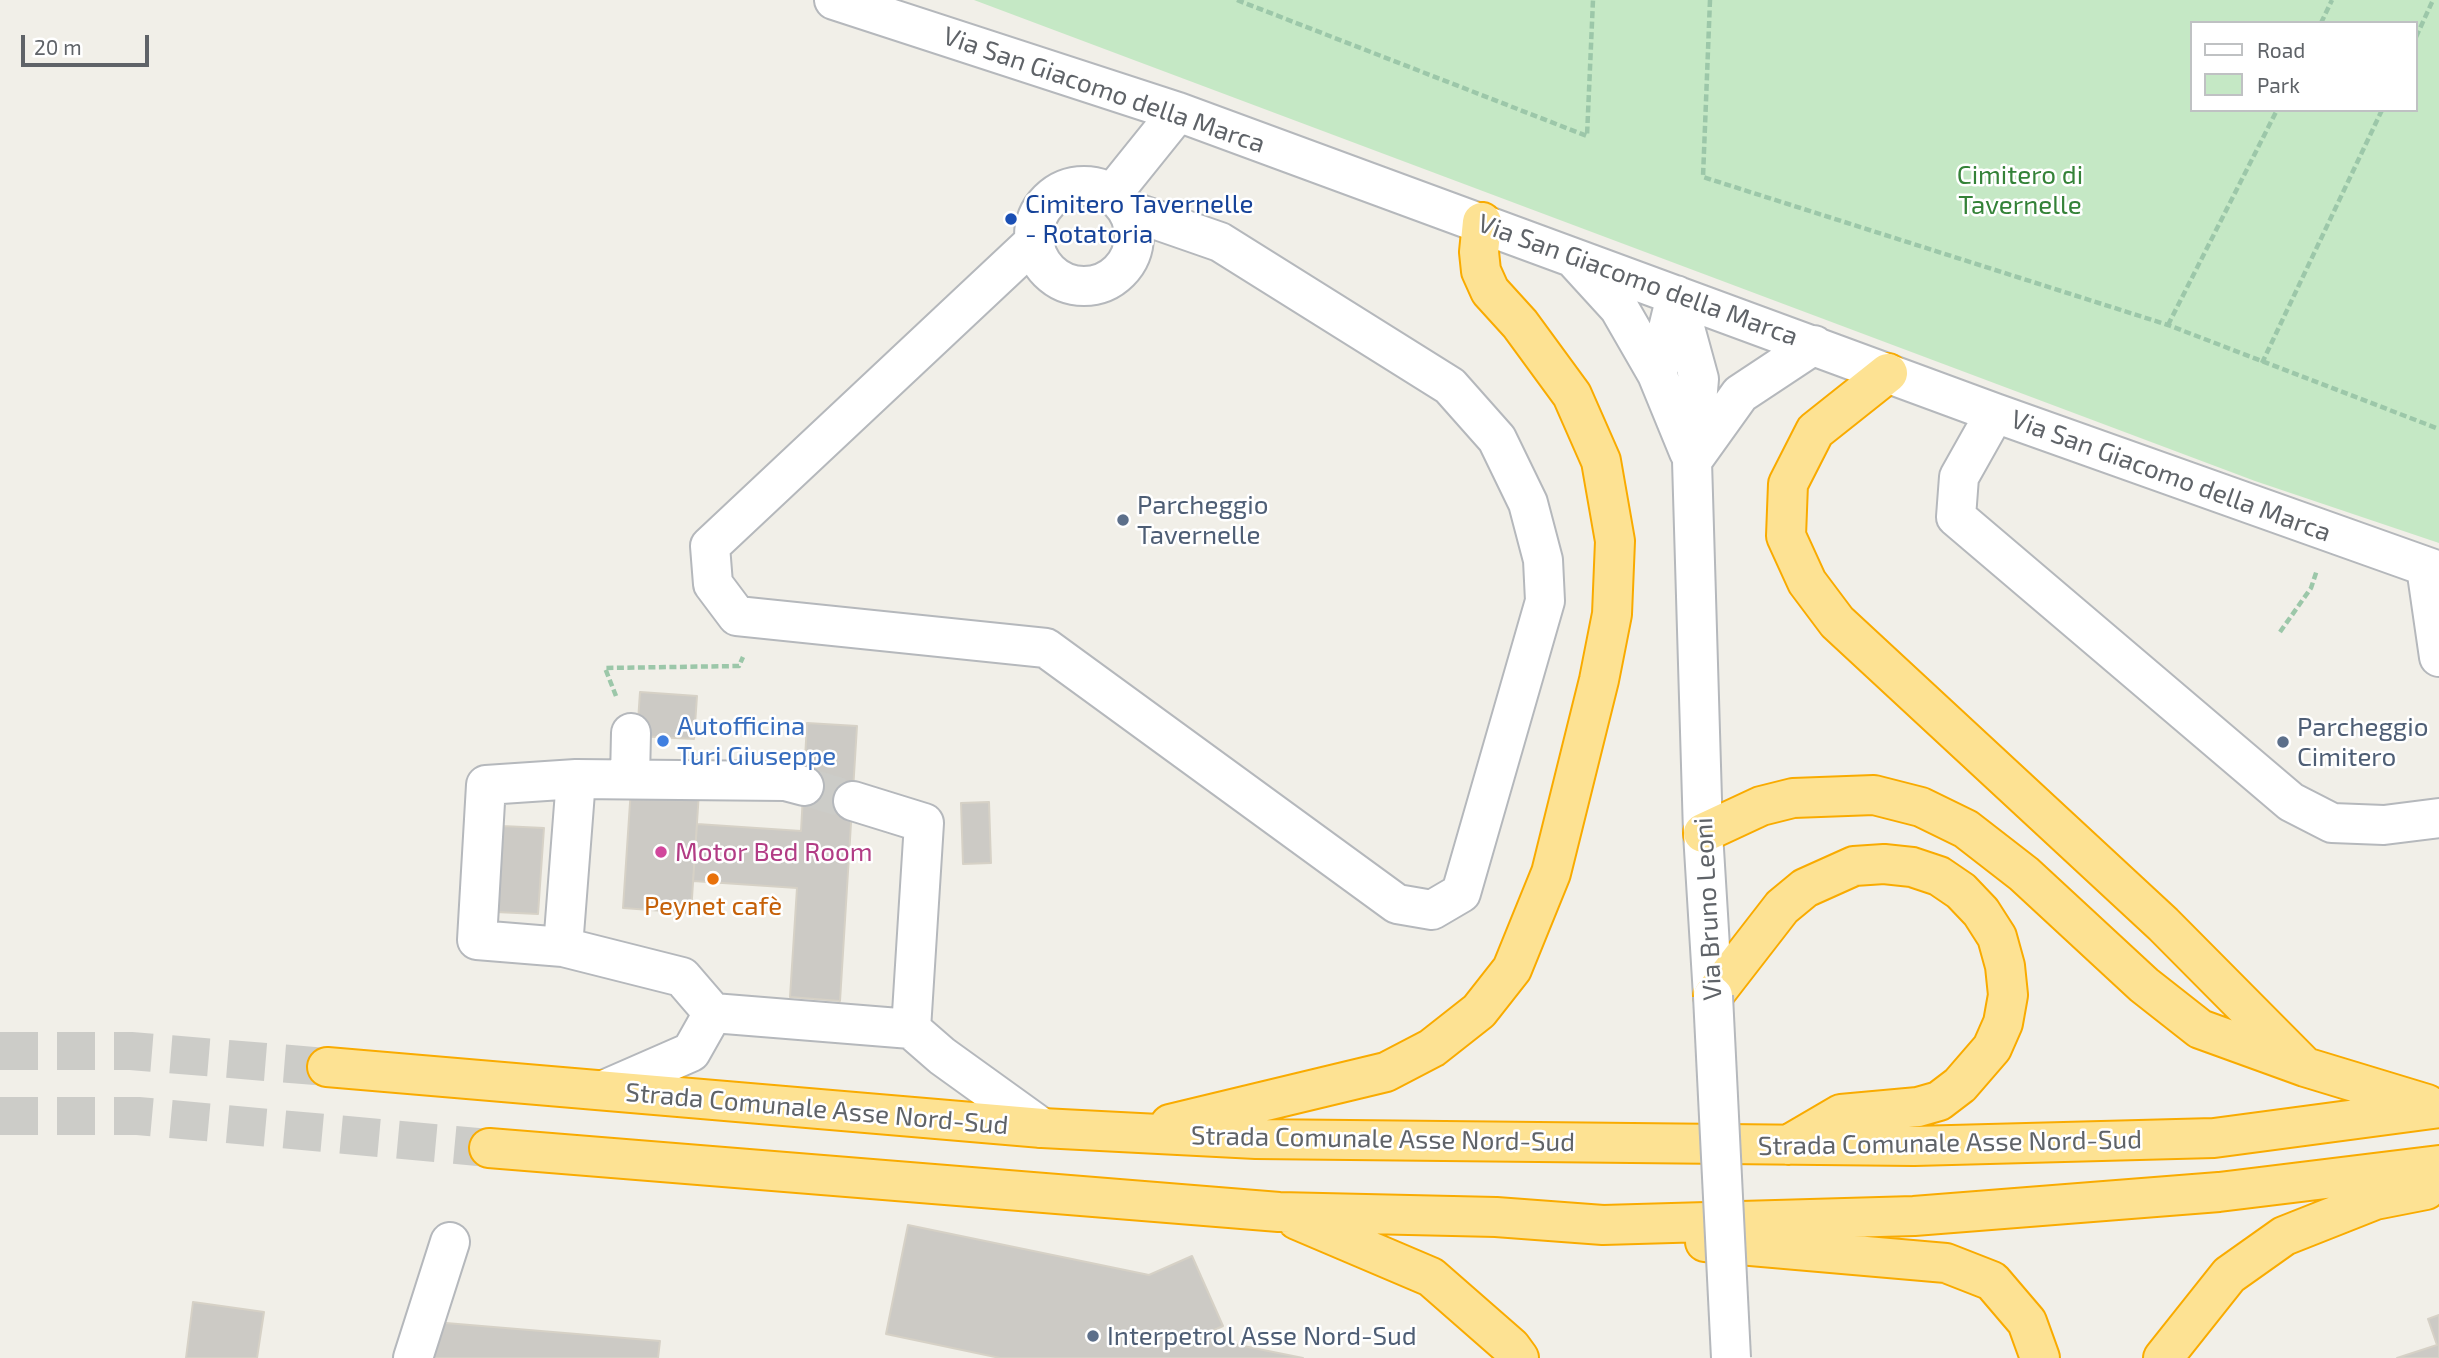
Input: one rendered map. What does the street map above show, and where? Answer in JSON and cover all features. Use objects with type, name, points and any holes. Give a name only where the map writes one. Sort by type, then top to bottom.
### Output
[{"type":"highway","points":[[1134,1133],[1386,1072],[1432,1048],[1479,1011],[1512,969],[1551,873],[1612,614],[1615,541],[1601,461],[1572,395],[1520,324],[1490,290],[1481,271],[1479,252],[1482,222]]},
{"type":"highway","points":[[1888,373],[1815,431],[1788,484],[1786,536],[1807,582],[1837,622],[2162,924],[2305,1067]]},
{"type":"highway","points":[[1703,833],[1761,806],[1793,798],[1874,795],[1921,807],[1966,829],[2024,874],[2082,931],[2200,1029],[2305,1067],[2439,1108]]},
{"type":"highway","points":[[1713,996],[1782,907],[1828,875],[1854,866],[1884,864],[1912,867],[1939,876],[1961,891],[1975,905],[1997,937],[2005,966],[2008,995],[2003,1023],[1992,1048],[1960,1085],[1939,1101],[1895,1111],[1841,1114],[1786,1146]]},
{"type":"highway","name":"Strada Comunale Asse Nord-Sud","points":[[327,1067],[1042,1128],[1256,1139],[1914,1146],[2214,1138],[2439,1108]]},
{"type":"highway","points":[[489,1148],[1279,1212],[1496,1217],[1603,1225],[1719,1245],[1946,1263],[1992,1281],[2027,1322],[2039,1358]]},
{"type":"highway","points":[[1603,1225],[1914,1216],[2219,1192],[2439,1165]]},
{"type":"highway","points":[[2163,1358],[2229,1275],[2284,1236],[2375,1200],[2439,1188]]},
{"type":"highway","points":[[1279,1212],[1431,1277],[1519,1358]]},
{"type":"street","name":"Via San Giacomo della Marca","points":[[834,0],[1178,112],[1996,413],[2433,569]]},
{"type":"street","points":[[1120,202],[1178,112]]},
{"type":"street","points":[[1034,242],[709,546],[713,584],[737,616],[1046,648],[1397,904],[1432,910],[1461,893],[1545,601],[1543,560],[1528,503],[1497,439],[1450,386],[1220,242],[1120,202],[1097,187],[1076,185],[1058,192],[1043,206],[1035,223],[1034,242],[1040,261],[1053,276],[1071,284],[1087,286],[1108,280],[1121,270],[1133,249],[1134,232],[1120,202]]},
{"type":"street","name":"Via Bruno Leoni","points":[[1571,255],[1619,308],[1657,374],[1692,461]]},
{"type":"street","points":[[1657,374],[1676,295]]},
{"type":"street","name":"Via Bruno Leoni","points":[[1676,295],[1699,379],[1692,461],[1703,833],[1731,1358]]},
{"type":"street","points":[[1692,461],[1740,394],[1814,345]]},
{"type":"street","points":[[1996,413],[1959,477],[1956,517],[2291,802],[2332,823],[2384,825],[2439,818]]},
{"type":"street","points":[[2433,569],[2439,657]]},
{"type":"street","points":[[630,778],[631,733]]},
{"type":"street","points":[[804,786],[785,781],[630,778],[486,785],[477,940],[563,947],[682,977],[713,1013],[911,1029],[942,1056],[1042,1128]]},
{"type":"street","points":[[563,947],[576,779]]},
{"type":"street","points":[[853,801],[924,823],[911,1029]]},
{"type":"street","points":[[604,1090],[691,1052],[713,1013]]},
{"type":"street","points":[[413,1358],[450,1242]]},
{"type":"path","points":[[1237,0],[1587,136],[1594,0]]},
{"type":"path","points":[[1710,0],[1703,177],[2168,325],[2439,429]]},
{"type":"path","points":[[2322,21],[2332,0]]},
{"type":"path","points":[[2418,33],[2434,0]]},
{"type":"path","points":[[2168,325],[2276,112]]},
{"type":"path","points":[[2262,363],[2381,112]]},
{"type":"path","points":[[2280,632],[2311,588]]},
{"type":"path","points":[[631,733],[605,668],[739,666],[758,618]]},
{"type":"green space","name":"Cimitero di Tavernelle","points":[[974,0],[2439,0],[2439,543],[2255,481]]},
{"type":"building","points":[[640,692],[697,696],[694,739],[637,736]]},
{"type":"building","points":[[807,723],[857,726],[840,1001],[790,997],[797,888],[693,881],[697,824],[801,831]]},
{"type":"building","name":"Motor Bed Room","points":[[631,788],[699,792],[691,913],[623,908]]},
{"type":"building","points":[[989,802],[991,863],[963,864],[961,803]]},
{"type":"building","points":[[502,826],[544,828],[538,914],[496,912]]},
{"type":"building","points":[[908,1225],[1149,1275],[1192,1256],[1223,1326],[1199,1337],[1303,1358],[1000,1358],[886,1334]]},
{"type":"building","points":[[193,1302],[264,1312],[257,1358],[186,1358]]},
{"type":"building","points":[[2439,1315],[2439,1358],[2397,1358],[2437,1345],[2428,1319]]},
{"type":"building","points":[[434,1322],[660,1341],[658,1358],[432,1358]]},
{"type":"tunnel","points":[[804,786],[853,801]]},
{"type":"tunnel","points":[[0,1051],[131,1051],[327,1067]]},
{"type":"tunnel","points":[[0,1116],[138,1116],[489,1148]]},
{"type":"place","name":"Cimitero Tavernelle - Rotatoria","points":[[1011,219]]},
{"type":"place","name":"Parcheggio Tavernelle","points":[[1123,520]]},
{"type":"place","name":"Autofficina Turi Giuseppe","points":[[663,741]]},
{"type":"place","name":"Parcheggio Cimitero","points":[[2283,742]]},
{"type":"place","name":"Motor Bed Room","points":[[661,852]]},
{"type":"place","name":"Peynet cafè","points":[[713,879]]},
{"type":"place","name":"Interpetrol Asse Nord-Sud","points":[[1093,1336]]}]
